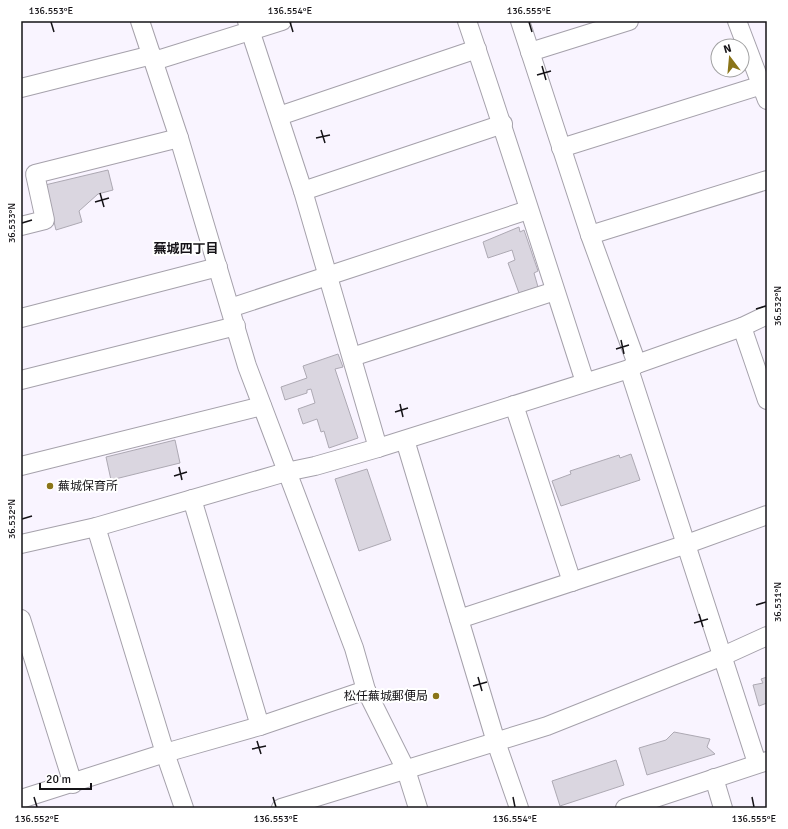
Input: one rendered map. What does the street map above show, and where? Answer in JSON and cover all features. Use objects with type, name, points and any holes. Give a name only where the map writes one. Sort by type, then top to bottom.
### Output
[{"type":"street","points":[[140,21],[179,138],[230,308],[262,406],[354,648],[366,690],[406,770],[418,808]]},
{"type":"street","points":[[21,88],[153,58],[249,26],[282,21]]},
{"type":"street","points":[[467,21],[503,124],[528,210],[585,382]]},
{"type":"street","points":[[520,21],[633,366],[723,656],[762,762],[625,808]]},
{"type":"street","points":[[530,52],[629,21]]},
{"type":"street","points":[[561,148],[766,95],[738,21]]},
{"type":"street","points":[[249,26],[304,191],[378,448]]},
{"type":"street","points":[[278,116],[477,49]]},
{"type":"street","points":[[304,191],[503,124]]},
{"type":"street","points":[[21,226],[45,220],[35,174],[179,138]]},
{"type":"street","points":[[590,235],[767,180]]},
{"type":"street","points":[[230,308],[528,210]]},
{"type":"street","points":[[21,318],[218,267]]},
{"type":"street","points":[[352,357],[555,291]]},
{"type":"street","points":[[21,544],[96,527],[286,472],[315,466],[405,440],[633,366],[742,327],[767,316]]},
{"type":"street","points":[[21,380],[236,326]]},
{"type":"street","points":[[742,327],[767,400]]},
{"type":"street","points":[[514,405],[572,582]]},
{"type":"street","points":[[21,466],[262,406]]},
{"type":"street","points":[[405,440],[496,742],[519,808]]},
{"type":"street","points":[[192,499],[260,726]]},
{"type":"street","points":[[459,619],[767,516]]},
{"type":"street","points":[[96,527],[165,753],[184,808]]},
{"type":"street","points":[[21,619],[73,784]]},
{"type":"street","points":[[281,808],[547,726],[723,656],[767,636]]},
{"type":"street","points":[[21,799],[73,784],[165,753],[260,726],[366,690]]},
{"type":"street","points":[[714,778],[723,808]]},
{"type":"building","points":[[108,170],[113,190],[98,194],[79,211],[82,222],[56,230],[45,185]]},
{"type":"building","points":[[519,227],[520,232],[524,230],[538,271],[534,273],[538,287],[519,293],[508,263],[515,260],[512,250],[488,258],[483,242]]},
{"type":"building","points":[[338,354],[343,367],[335,369],[358,438],[329,448],[324,431],[321,432],[317,419],[303,424],[298,409],[315,403],[311,389],[307,390],[307,393],[285,400],[281,387],[307,378],[303,366]]},
{"type":"building","points":[[175,440],[180,463],[111,480],[106,457]]},
{"type":"building","points":[[631,454],[640,480],[561,506],[552,481],[571,474],[570,471],[619,455],[620,458]]},
{"type":"building","points":[[367,469],[391,540],[359,551],[335,479]]},
{"type":"building","points":[[767,677],[767,703],[759,706],[753,685],[763,683],[761,679]]},
{"type":"building","points":[[674,732],[710,739],[707,747],[715,754],[647,775],[639,748],[666,740]]},
{"type":"building","points":[[616,760],[624,785],[560,806],[552,781]]},
{"type":"place","name":"蕪城保育所","points":[[50,486]]},
{"type":"place","name":"松任蕪城郵便局","points":[[436,696]]},
{"type":"district","name":"蕪城四丁目","points":[[186,248]]}]
